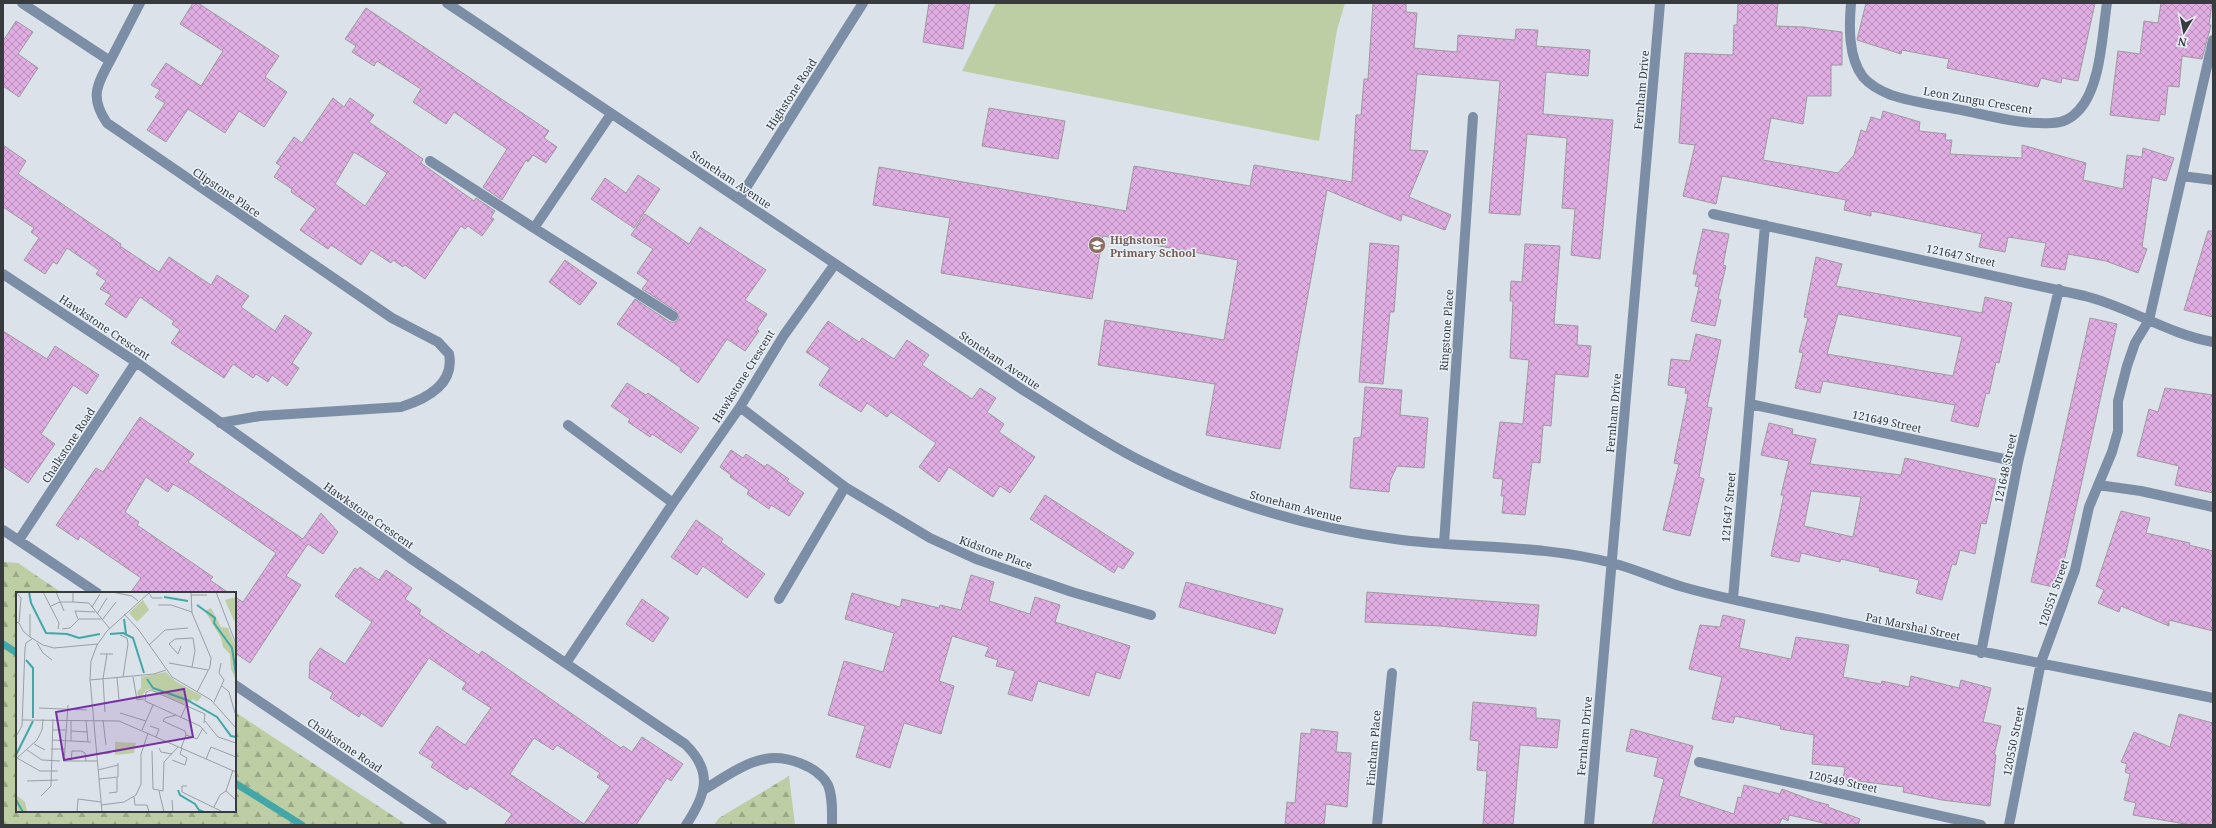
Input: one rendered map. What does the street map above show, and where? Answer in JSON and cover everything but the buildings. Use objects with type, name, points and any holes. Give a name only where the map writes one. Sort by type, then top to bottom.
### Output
[{"type":"street","points":[[22,3],[110,61],[140,3]]},
{"type":"street","name":"Stoneham Avenue","points":[[447,3],[835,264],[1089,432],[1185,482],[1250,507],[1322,527],[1390,538],[1444,544],[1555,552],[1611,563]]},
{"type":"street","name":"Highstone Road","points":[[739,199],[864,3]]},
{"type":"street","name":"Fernham Drive","points":[[1589,825],[1660,3]]},
{"type":"street","name":"Leon Zungu Crescent","points":[[1851,3],[1851,43],[1856,63],[1863,77],[1876,88],[1891,95],[1913,101],[2021,122],[2054,124],[2069,119],[2090,95],[2095,78],[2107,3]]},
{"type":"street","name":"120551 Street","points":[[2041,662],[2076,570],[2089,507],[2112,452],[2118,431],[2118,401],[2126,366],[2135,343],[2148,320],[2213,40]]},
{"type":"street","name":"Clipstone Place","points":[[110,61],[100,79],[95,95],[100,112],[107,123],[392,318],[438,342],[449,354],[450,373],[432,393],[417,402],[401,407],[260,416],[220,423]]},
{"type":"street","points":[[534,228],[611,114]]},
{"type":"street","name":"Ringstone Place","points":[[1444,544],[1473,117]]},
{"type":"street","points":[[430,161],[673,316]]},
{"type":"street","points":[[2182,176],[2213,180]]},
{"type":"street","name":"121647 Street","points":[[1713,214],[2059,289],[2104,301],[2170,330],[2213,342]]},
{"type":"street","name":"121647 Street","points":[[1733,599],[1765,225]]},
{"type":"street","name":"Hawkstone Crescent","points":[[3,274],[136,362],[410,558],[566,662],[673,503],[740,407],[784,335],[835,264]]},
{"type":"street","name":"121648 Street","points":[[1981,653],[2018,462],[2059,289]]},
{"type":"street","name":"Chalkstone Road","points":[[19,540],[136,362]]},
{"type":"street","name":"121649 Street","points":[[1750,404],[2018,462]]},
{"type":"street","name":"Kidstone Place","points":[[740,407],[845,486],[911,527],[958,552],[1072,592],[1151,615]]},
{"type":"street","points":[[568,425],[673,503]]},
{"type":"street","points":[[2098,485],[2141,491],[2213,507]]},
{"type":"street","points":[[779,599],[845,486]]},
{"type":"street","points":[[3,530],[97,592]]},
{"type":"street","name":"Pat Marshal Street","points":[[1611,563],[1682,586],[1733,599],[1981,653],[2041,662],[2213,698]]},
{"type":"street","points":[[566,662],[685,744],[694,752],[702,768],[705,789],[703,796],[686,825]]},
{"type":"street","name":"120550 Street","points":[[2009,825],[2041,662]]},
{"type":"street","name":"Fincham Place","points":[[1377,825],[1392,673]]},
{"type":"street","name":"Chalkstone Road","points":[[236,686],[442,825]]},
{"type":"street","points":[[705,789],[731,774],[766,758],[793,761],[818,774],[828,785],[832,800],[832,825]]},
{"type":"street","name":"120549 Street","points":[[1699,762],[1981,825]]},
{"type":"green space","points":[[996,3],[1345,3],[1337,30],[1319,141],[962,71]]},
{"type":"green space","points":[[3,562],[18,563],[61,592],[16,592],[16,812],[236,812],[236,713],[407,825],[3,825]]},
{"type":"green space","points":[[789,776],[795,825],[714,825],[719,818]]},
{"type":"waterway","points":[[3,644],[16,652]]},
{"type":"waterway","points":[[236,784],[302,825]]},
{"type":"place","name":"Highstone Primary School","points":[[1097,245]]}]
